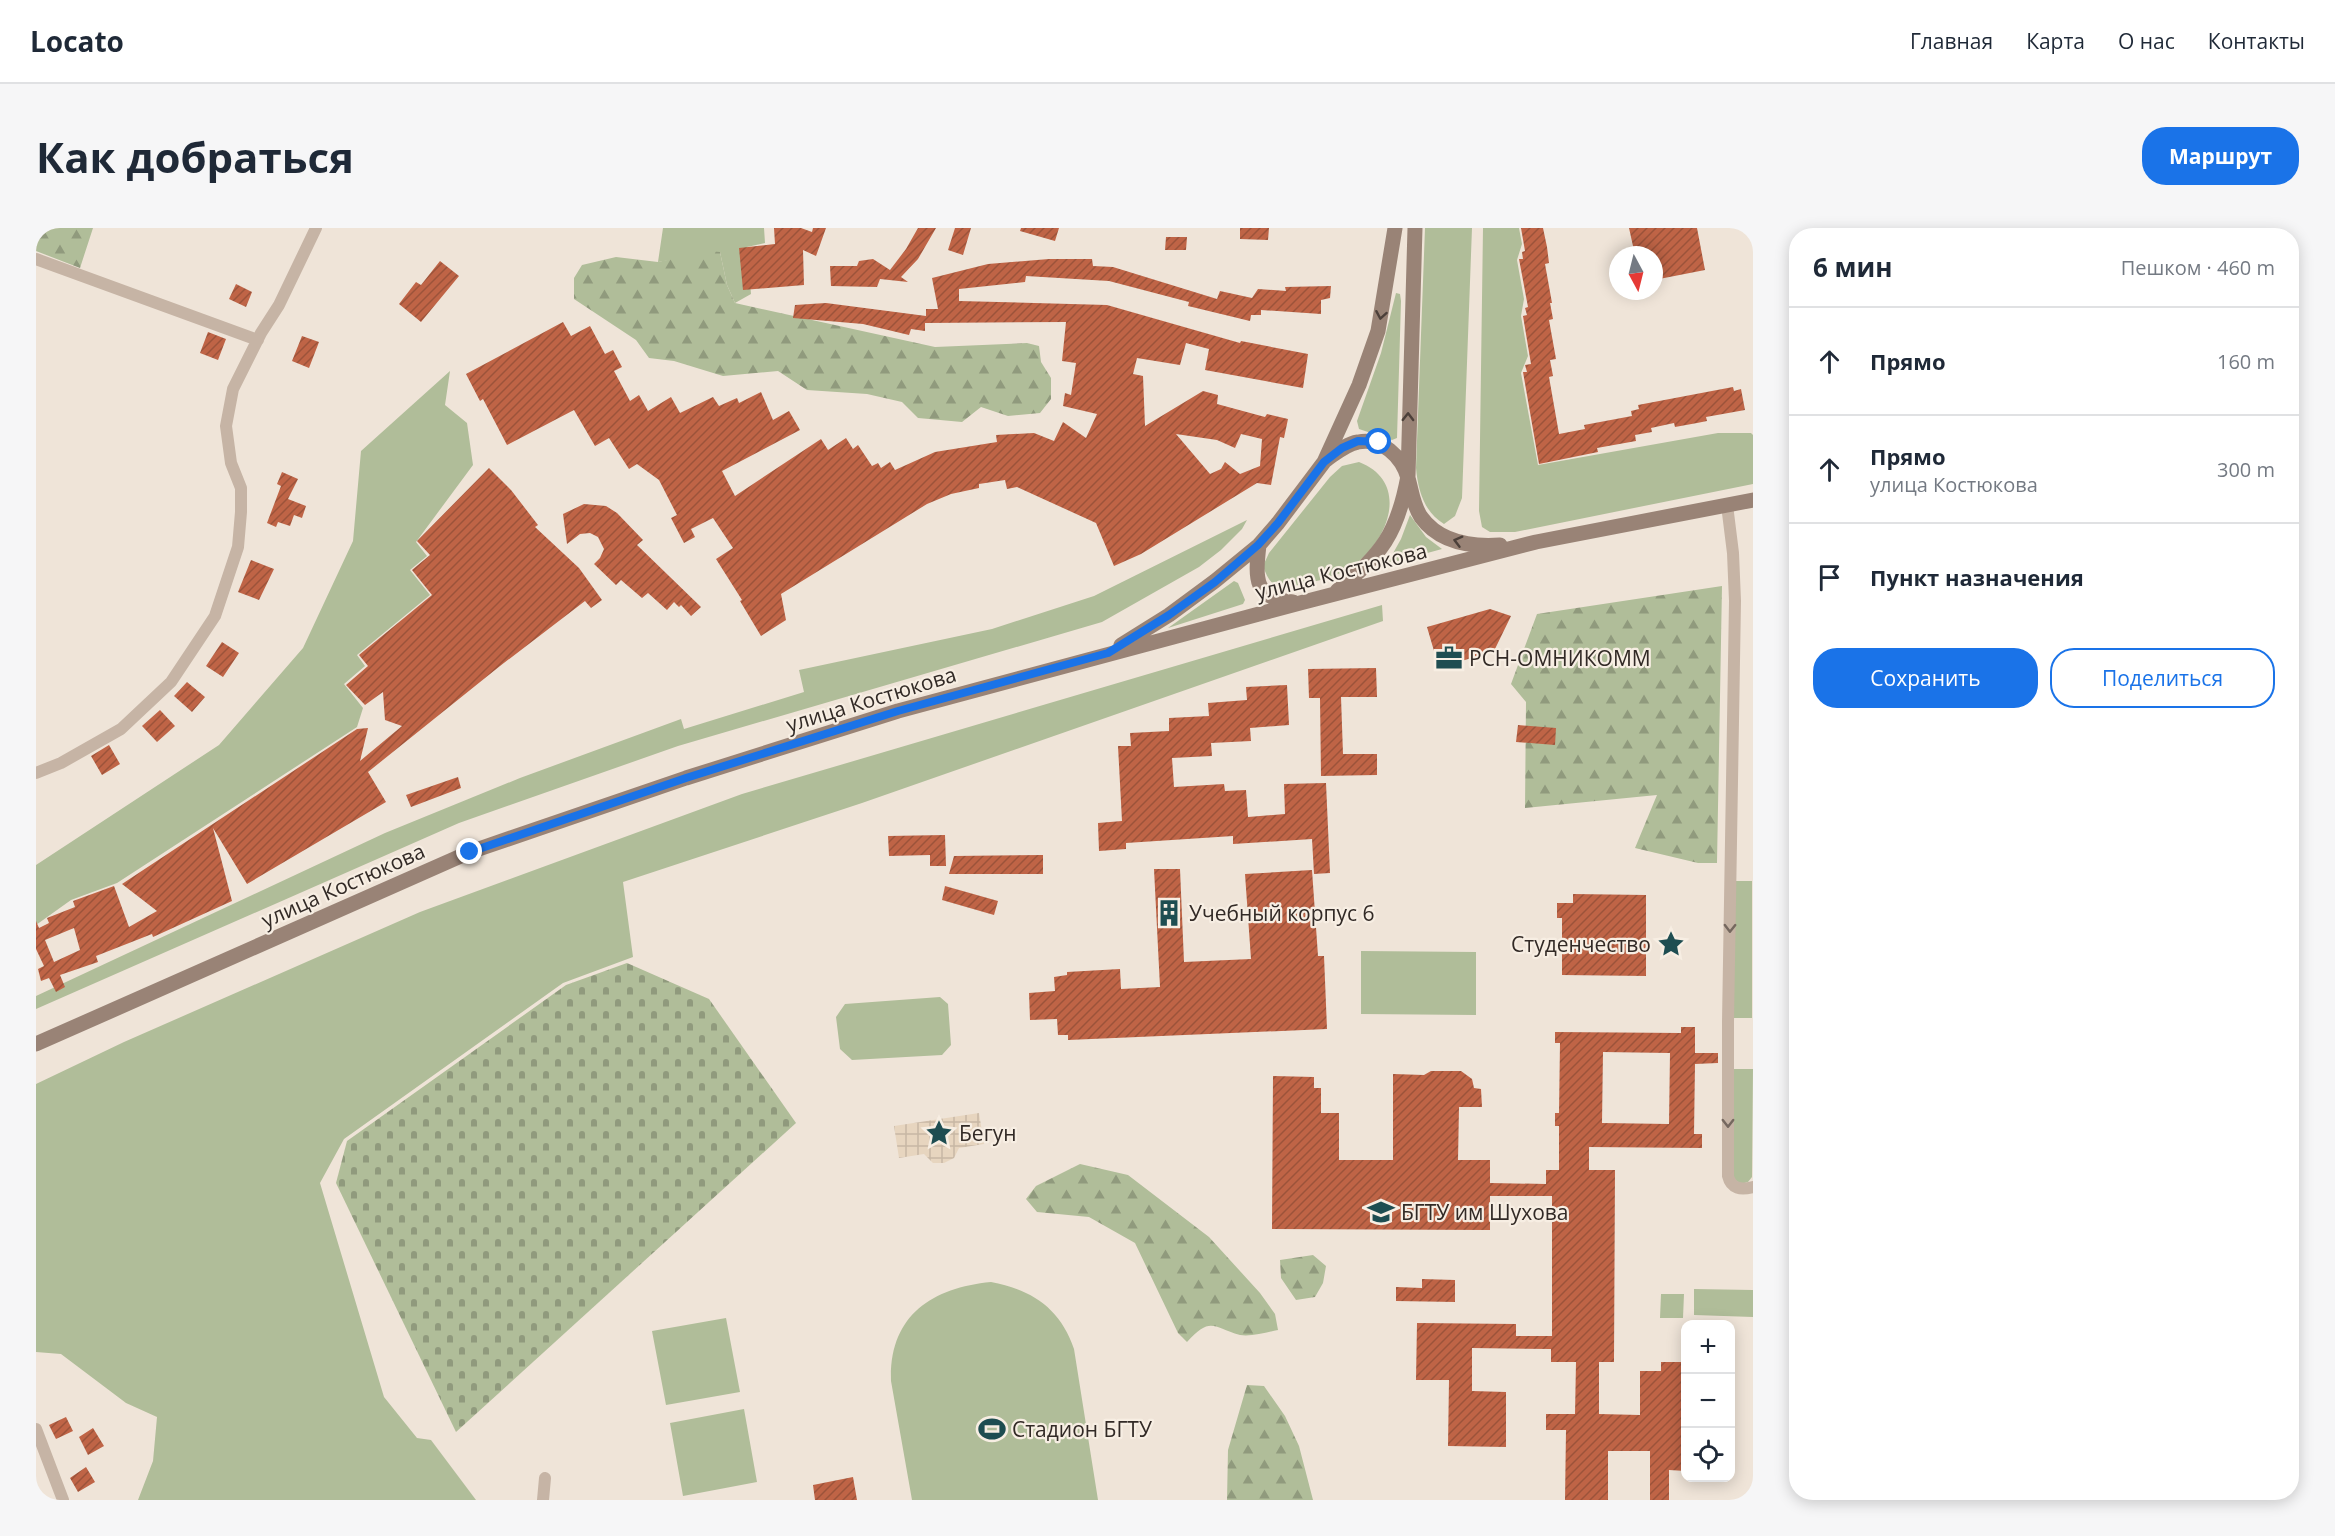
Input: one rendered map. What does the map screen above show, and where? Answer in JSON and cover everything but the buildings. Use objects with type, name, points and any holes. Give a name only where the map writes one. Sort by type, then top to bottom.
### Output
[{"type":"main road","points":[[1108,653],[1169,615],[1215,582],[1258,545],[1278,523],[1324,462],[1359,385],[1378,332],[1395,228]]},
{"type":"main road","points":[[1332,595],[1365,567],[1389,537],[1403,502],[1408,476],[1415,228]]},
{"type":"main road","points":[[1324,462],[1342,448],[1358,441],[1379,442],[1396,454],[1408,476],[1413,503],[1422,518],[1443,537],[1484,546],[1536,542]]},
{"type":"main road","name":"улица Костюкова","points":[[36,1044],[470,852],[686,778],[886,714],[1108,653],[1536,542],[1753,500]]},
{"type":"main road","points":[[1258,545],[1257,582],[1264,593],[1277,601],[1300,603]]},
{"type":"street","points":[[36,773],[61,763],[121,729],[171,682],[215,616],[238,547],[241,512],[241,488],[231,463],[226,426],[233,389],[279,304],[316,228]]},
{"type":"street","points":[[36,260],[258,340]]},
{"type":"street","points":[[1727,505],[1733,553],[1735,601],[1728,1176],[1730,1183],[1736,1188],[1753,1187]]},
{"type":"street","points":[[36,1429],[63,1500]]},
{"type":"street","points":[[543,1500],[545,1478]]},
{"type":"green space","points":[[36,228],[93,228],[80,268],[36,251]]},
{"type":"green space","points":[[663,228],[764,228],[765,243],[747,247],[751,294],[735,303],[727,285],[720,252],[658,262]]},
{"type":"green space","points":[[1425,228],[1472,228],[1462,498],[1455,516],[1444,524],[1431,513],[1423,500],[1416,468]]},
{"type":"green space","points":[[1483,228],[1519,228],[1522,244],[1517,260],[1524,299],[1521,316],[1528,356],[1521,373],[1538,465],[1718,433],[1751,433],[1753,435],[1753,484],[1515,532],[1490,532],[1482,527],[1479,511]]},
{"type":"green space","points":[[708,251],[720,252],[727,285],[735,303],[935,347],[1027,343],[1039,346],[1041,362],[1051,378],[1051,399],[1040,413],[1008,416],[981,407],[962,422],[918,418],[902,402],[867,394],[807,390],[778,371],[723,376],[674,361],[649,358],[636,340],[574,299],[574,278],[582,265],[616,257],[658,262]]},
{"type":"green space","points":[[1396,293],[1400,294],[1401,301],[1397,438],[1392,440],[1359,429],[1357,421],[1381,353]]},
{"type":"green space","points":[[450,371],[445,405],[467,423],[473,465],[416,542],[427,556],[410,570],[430,595],[357,655],[365,666],[344,684],[363,708],[357,727],[117,883],[71,900],[36,925],[36,865],[219,745],[303,648],[353,541],[361,451]]},
{"type":"green space","points":[[1359,462],[1374,471],[1384,482],[1389,495],[1386,524],[1370,551],[1350,568],[1324,579],[1286,588],[1273,584],[1263,566],[1269,553],[1330,477],[1342,466]]},
{"type":"green space","points":[[1410,515],[1426,537],[1442,549],[1387,564],[1401,539]]},
{"type":"green space","points":[[1247,520],[1242,529],[1221,550],[1199,567],[1102,622],[678,746],[459,823],[36,1009],[36,996],[385,833],[520,778],[681,719],[684,729],[804,692],[799,670],[992,629],[1094,596]]},
{"type":"green space","points":[[1234,581],[1238,583],[1245,600],[1243,604],[1168,628]]},
{"type":"green space","points":[[1722,586],[1717,863],[1698,863],[1635,848],[1657,795],[1525,808],[1526,702],[1511,684],[1537,614]]},
{"type":"green space","points":[[1382,605],[1383,621],[862,803],[623,882],[633,957],[563,983],[344,1139],[320,1183],[384,1397],[417,1438],[431,1440],[476,1500],[138,1500],[153,1461],[157,1417],[126,1403],[61,1354],[36,1352],[36,1084],[124,1042],[420,912],[742,794]]},
{"type":"green space","points":[[1733,881],[1752,881],[1752,1018],[1733,1018]]},
{"type":"green space","points":[[1361,951],[1476,952],[1476,1015],[1361,1014]]},
{"type":"green space","points":[[627,963],[709,999],[796,1123],[456,1432],[336,1183],[347,1141],[566,985]]},
{"type":"green space","points":[[940,997],[948,1004],[951,1045],[942,1055],[852,1060],[840,1049],[836,1017],[845,1004]]},
{"type":"green space","points":[[1733,1069],[1753,1069],[1752,1177],[1748,1182],[1741,1184],[1732,1178]]},
{"type":"green space","points":[[1080,1164],[1128,1175],[1209,1237],[1260,1293],[1275,1314],[1278,1330],[1254,1335],[1240,1335],[1207,1326],[1187,1342],[1178,1333],[1135,1243],[1089,1217],[1037,1212],[1026,1199],[1036,1186]]},
{"type":"green space","points":[[1313,1255],[1326,1266],[1323,1283],[1315,1297],[1296,1300],[1281,1278],[1280,1260]]},
{"type":"green space","name":"Стадион БГТУ","points":[[991,1282],[1019,1290],[1043,1303],[1061,1322],[1068,1335],[1074,1349],[1098,1500],[912,1500],[891,1381],[892,1358],[897,1339],[906,1323],[918,1309],[932,1299],[969,1285]]},
{"type":"green space","points":[[1694,1289],[1753,1290],[1753,1317],[1694,1315]]},
{"type":"green space","points":[[1661,1294],[1684,1294],[1683,1318],[1660,1318]]},
{"type":"green space","points":[[726,1318],[740,1392],[666,1405],[652,1331]]},
{"type":"green space","points":[[1247,1385],[1264,1386],[1285,1416],[1299,1446],[1313,1500],[1227,1500],[1228,1450]]},
{"type":"green space","points":[[744,1409],[757,1482],[683,1496],[670,1423]]},
{"type":"shaded area","points":[[979,1113],[984,1144],[959,1148],[954,1158],[944,1163],[933,1163],[924,1154],[899,1158],[894,1126]]},
{"type":"place","name":"РСН-ОМНИКОММ","points":[[1449,658]]},
{"type":"place","name":"Учебный корпус 6","points":[[1169,913]]},
{"type":"place","name":"Студенчество","points":[[1671,944]]},
{"type":"place","name":"Бегун","points":[[939,1133]]},
{"type":"place","name":"БГТУ им Шухова","points":[[1381,1212]]},
{"type":"place","name":"Стадион БГТУ","points":[[992,1429]]},
{"type":"route","points":[[470,852],[686,778],[898,711],[1108,653],[1169,615],[1215,582],[1258,545],[1278,523],[1324,462],[1342,448],[1358,441],[1379,442]]}]
